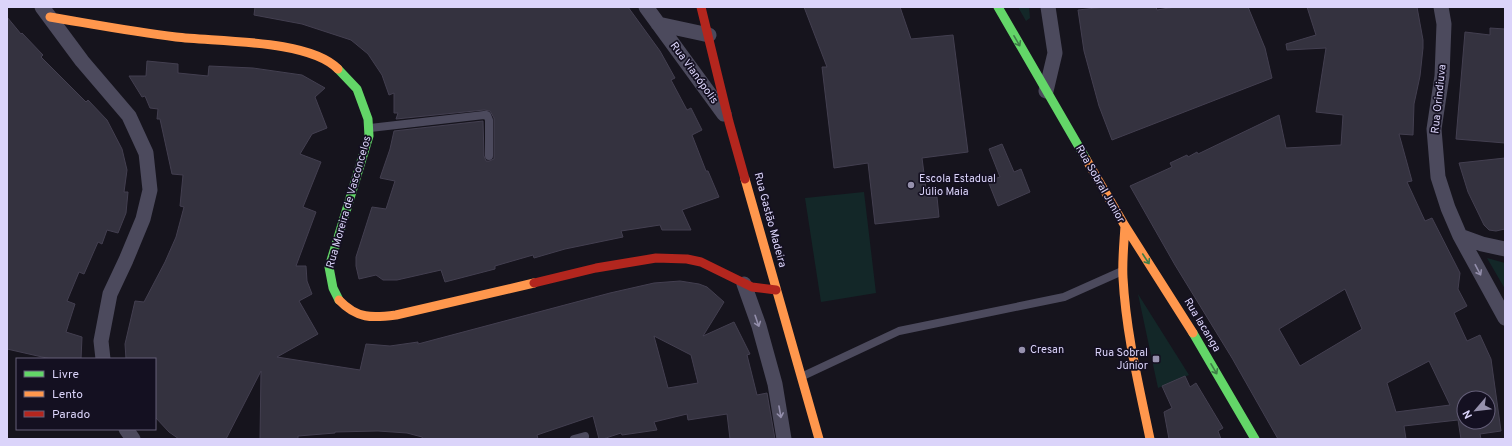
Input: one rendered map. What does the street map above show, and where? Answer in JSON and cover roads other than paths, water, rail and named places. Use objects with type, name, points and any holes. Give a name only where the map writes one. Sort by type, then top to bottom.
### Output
[{"type":"street","name":"Rua Vianópolis","points":[[646,7],[729,122]]},
{"type":"street","name":"Rua Gastão Madeira","points":[[701,7],[729,122],[819,439]]},
{"type":"street","name":"Rua Sobral Junior","points":[[998,7],[1124,226],[1123,271],[1127,320],[1150,439]]},
{"type":"street","points":[[1046,91],[1055,53],[1048,7]]},
{"type":"street","name":"Rua Orindiuva","points":[[1441,7],[1444,24],[1442,76],[1434,129],[1438,177],[1448,208],[1460,236],[1505,318]]},
{"type":"street","points":[[46,12],[82,61],[129,116],[146,153],[150,190],[143,219],[110,294],[101,341],[103,358]]},
{"type":"street","name":"Rua Moreira de Vasconcelos","points":[[46,12],[177,37],[222,40],[294,48],[331,62],[357,89],[363,102],[369,128],[369,136],[329,268],[332,289],[339,300],[349,309],[368,317],[396,315],[596,268],[656,258],[687,258],[701,262],[752,287],[776,290]]},
{"type":"street","name":"Rua Vianópolis","points":[[658,24],[708,35]]},
{"type":"street","name":"Rua Iacanga","points":[[1124,226],[1188,324],[1255,439]]},
{"type":"street","points":[[1460,236],[1482,244],[1505,249]]},
{"type":"street","points":[[744,284],[759,326],[775,384],[784,439]]},
{"type":"street","points":[[127,430],[132,439]]},
{"type":"lane","points":[[369,128],[484,114],[487,115],[489,120],[490,156]]},
{"type":"lane","points":[[802,377],[899,331],[1064,297],[1123,271]]},
{"type":"lane","points":[[574,439],[585,436]]},
{"type":"place","name":"Escola Estadual Júlio Maia","points":[[911,185]]},
{"type":"place","name":"Cresan","points":[[1022,350]]},
{"type":"place","name":"Rua Sobral Júnior","points":[[1156,359]]}]
